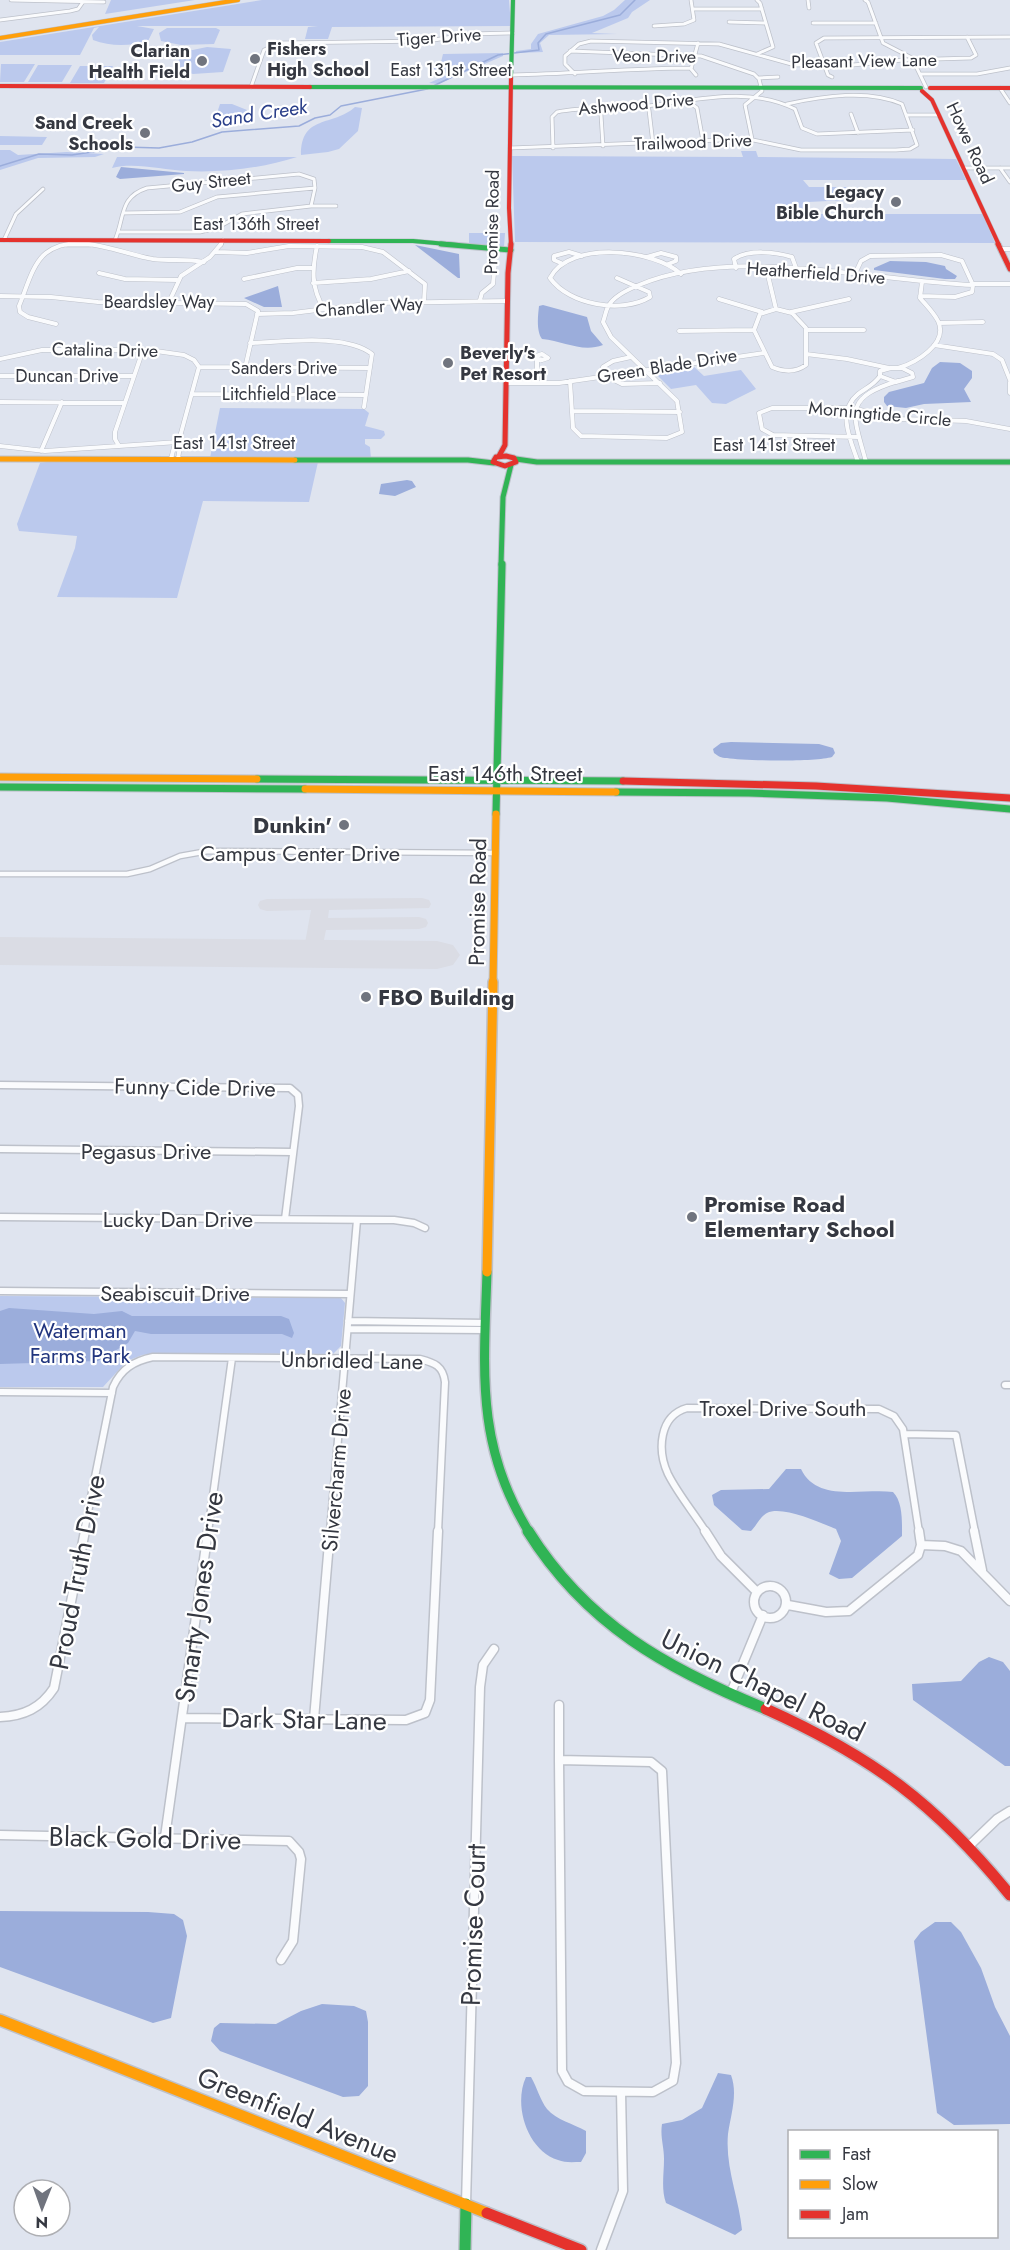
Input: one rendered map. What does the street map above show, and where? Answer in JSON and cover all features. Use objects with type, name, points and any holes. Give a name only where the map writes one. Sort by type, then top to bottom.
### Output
[{"type":"main road","points":[[0,36],[214,0]]},
{"type":"main road","points":[[0,36],[238,0]]},
{"type":"main road","name":"Promise Road","points":[[496,460],[505,445],[511,250],[509,208],[513,0]]},
{"type":"main road","name":"East 131st Street","points":[[0,86],[761,87],[1006,90]]},
{"type":"main road","name":"Howe Road","points":[[926,90],[1005,249],[1010,269]]},
{"type":"main road","name":"East 136th Street","points":[[2,240],[117,236],[220,240],[413,241],[480,249],[511,250]]},
{"type":"main road","points":[[505,445],[513,462]]},
{"type":"main road","name":"East 141st Street","points":[[0,459],[1010,462]]},
{"type":"main road","points":[[496,460],[506,480]]},
{"type":"main road","name":"Promise Road","points":[[486,1326],[503,497],[513,462]]},
{"type":"main road","name":"East 146th Street","points":[[0,777],[780,783],[908,789],[1010,798]]},
{"type":"main road","points":[[0,781],[62,782],[119,777]]},
{"type":"main road","name":"East 146th Street","points":[[0,787],[805,794],[898,799],[1010,809]]},
{"type":"main road","name":"Union Chapel Road","points":[[486,1326],[484,1399],[486,1427],[500,1480],[529,1538],[565,1583],[615,1629],[669,1665],[730,1695],[795,1720],[863,1756],[932,1808],[970,1845],[1010,1895]]},
{"type":"main road","name":"Greenfield Avenue","points":[[0,2020],[581,2250]]},
{"type":"main road","points":[[465,2250],[466,2204]]},
{"type":"street","points":[[11,0],[104,2]]},
{"type":"street","points":[[654,26],[692,22],[695,19],[691,0]]},
{"type":"street","points":[[757,0],[762,9],[773,47],[757,54]]},
{"type":"street","points":[[808,0],[809,8]]},
{"type":"street","points":[[865,0],[880,37],[886,45],[914,60]]},
{"type":"street","points":[[0,20],[70,11],[78,9],[83,2]]},
{"type":"street","points":[[693,9],[762,9]]},
{"type":"street","points":[[729,22],[766,22]]},
{"type":"street","points":[[813,23],[876,23]]},
{"type":"street","name":"Tiger Drive","points":[[251,87],[264,50],[279,43],[425,41],[470,34],[513,33]]},
{"type":"street","points":[[832,77],[828,75],[816,43],[819,40],[832,37],[1010,37]]},
{"type":"street","name":"Pleasant View Lane","points":[[570,51],[579,44],[591,41],[698,43],[726,45],[790,64],[824,65],[959,60],[974,57],[975,53],[967,37]]},
{"type":"street","points":[[696,75],[691,68],[698,43]]},
{"type":"street","points":[[570,51],[565,56],[565,62],[575,74]]},
{"type":"street","name":"Veon Drive","points":[[570,51],[602,54],[694,55],[711,58],[750,72],[759,78]]},
{"type":"street","name":"Howe Road","points":[[914,60],[926,90]]},
{"type":"street","points":[[512,75],[575,74],[627,68],[691,68]]},
{"type":"street","points":[[920,74],[977,74],[1010,68]]},
{"type":"street","points":[[752,139],[745,105],[761,92],[759,78],[778,78]]},
{"type":"street","points":[[1006,90],[1010,103]]},
{"type":"street","name":"Ashwood Drive","points":[[553,148],[552,117],[554,114],[567,110],[644,106],[712,97],[755,97],[787,104]]},
{"type":"street","points":[[812,98],[883,98],[900,102],[914,130],[825,134],[809,132],[801,127],[795,109],[787,104],[812,98]]},
{"type":"street","points":[[687,100],[697,108],[703,141]]},
{"type":"street","points":[[644,106],[649,110],[653,144]]},
{"type":"street","points":[[597,108],[601,115],[603,146]]},
{"type":"street","points":[[851,114],[858,133]]},
{"type":"street","points":[[907,115],[939,115]]},
{"type":"street","name":"Trailwood Drive","points":[[510,148],[752,139],[801,150],[910,149],[918,142],[914,130]]},
{"type":"street","points":[[965,168],[1010,168]]},
{"type":"street","points":[[1000,168],[1010,182]]},
{"type":"street","name":"Guy Street","points":[[117,236],[129,196],[137,190],[286,174],[299,174],[314,179],[315,188]]},
{"type":"street","points":[[123,213],[180,212],[217,197],[315,188],[311,206]]},
{"type":"street","points":[[2,240],[16,214],[43,189]]},
{"type":"street","points":[[117,236],[200,232],[217,228],[242,214],[311,206],[336,206]]},
{"type":"street","points":[[217,252],[214,250],[220,240]]},
{"type":"street","points":[[56,324],[28,317],[20,312],[19,306],[45,254],[69,246],[109,246],[150,258],[204,262]]},
{"type":"street","points":[[169,302],[177,280],[217,252],[247,253],[289,246],[317,246],[375,249],[383,252],[425,284],[424,302]]},
{"type":"street","points":[[317,246],[312,268],[313,283],[315,295],[324,309]]},
{"type":"street","points":[[561,263],[554,260],[554,256],[569,252],[582,256]]},
{"type":"street","points":[[647,257],[661,253],[676,257],[676,261],[668,264]]},
{"type":"street","points":[[616,278],[649,292],[648,300],[634,305],[608,304],[578,298],[556,288],[550,276],[561,263],[582,256],[615,254],[647,257],[668,264],[681,274]]},
{"type":"street","points":[[736,268],[734,259],[736,256],[756,254],[789,256],[794,260],[796,268]]},
{"type":"street","points":[[855,274],[861,261],[870,256],[941,255],[963,261],[973,285],[972,292],[963,295],[920,296]]},
{"type":"street","points":[[480,300],[482,294],[494,284],[495,263],[491,257]]},
{"type":"street","points":[[766,267],[776,309]]},
{"type":"street","points":[[244,279],[297,268],[312,268]]},
{"type":"street","name":"Heatherfield Drive","points":[[608,304],[620,293],[636,285],[681,274],[736,268],[796,268],[922,282],[1010,285]]},
{"type":"street","points":[[313,283],[360,280],[409,271]]},
{"type":"street","points":[[99,273],[125,279],[177,280]]},
{"type":"street","points":[[922,282],[920,296],[923,304],[939,323]]},
{"type":"street","name":"Beardsley Way","points":[[0,296],[59,297],[89,301],[240,303],[254,307],[258,311],[257,314]]},
{"type":"street","points":[[719,299],[762,312],[776,309],[791,312],[849,299]]},
{"type":"street","name":"Chandler Way","points":[[257,314],[293,313],[374,303],[508,300]]},
{"type":"street","points":[[570,381],[573,425],[576,433],[592,438],[670,438],[681,434],[679,402],[611,337],[604,326],[603,314],[608,304]]},
{"type":"street","points":[[762,312],[755,323],[754,330],[772,367],[790,371],[806,367],[806,330],[791,312]]},
{"type":"street","points":[[245,368],[257,314]]},
{"type":"street","points":[[939,323],[983,322]]},
{"type":"street","points":[[867,364],[886,380],[910,380],[916,363],[934,345],[939,323]]},
{"type":"street","points":[[679,331],[754,330]]},
{"type":"street","points":[[806,330],[864,330]]},
{"type":"street","points":[[250,343],[356,344],[370,350],[372,354],[364,407]]},
{"type":"street","points":[[934,345],[993,354],[1002,360],[1010,381],[1010,393]]},
{"type":"street","name":"Catalina Drive","points":[[0,359],[20,352],[43,350],[162,350],[180,354],[197,363],[199,367]]},
{"type":"street","points":[[119,446],[115,439],[116,432],[143,350]]},
{"type":"street","name":"Green Blade Drive","points":[[506,381],[570,381],[765,352]]},
{"type":"street","points":[[806,354],[847,359],[889,368],[916,363]]},
{"type":"street","points":[[631,357],[606,364],[602,370],[605,376],[616,383],[627,385],[660,384]]},
{"type":"street","points":[[537,360],[537,380]]},
{"type":"street","points":[[175,459],[199,367]]},
{"type":"street","name":"Sanders Drive","points":[[199,367],[370,368]]},
{"type":"street","points":[[862,462],[850,437],[846,420],[847,408],[854,398],[874,384],[880,374],[889,368]]},
{"type":"street","points":[[897,368],[912,373]]},
{"type":"street","name":"Duncan Drive","points":[[0,375],[134,376]]},
{"type":"street","name":"Green Blade Drive","points":[[506,381],[570,381]]},
{"type":"street","points":[[862,462],[854,420],[855,408],[861,399],[876,388],[898,381]]},
{"type":"street","name":"Litchfield Place","points":[[192,394],[366,395]]},
{"type":"street","points":[[0,402],[125,403]]},
{"type":"street","points":[[41,451],[62,402]]},
{"type":"street","name":"Morningtide Circle","points":[[850,437],[776,436],[763,431],[759,413],[768,408],[855,408],[902,419],[962,421],[1010,429]]},
{"type":"street","points":[[573,411],[680,411]]},
{"type":"street","points":[[850,437],[859,437]]},
{"type":"street","points":[[0,446],[41,451],[82,452],[149,442],[178,443]]},
{"type":"street","name":"Campus Center Drive","points":[[0,874],[133,874],[180,856],[208,851],[496,853]]},
{"type":"street","name":"Funny Cide Drive","points":[[0,1085],[290,1088],[295,1091],[298,1100],[285,1219]]},
{"type":"street","name":"Pegasus Drive","points":[[0,1149],[292,1152]]},
{"type":"street","name":"Lucky Dan Drive","points":[[0,1217],[406,1221],[425,1228]]},
{"type":"street","name":"Silvercharm Drive","points":[[314,1719],[357,1220]]},
{"type":"street","name":"Seabiscuit Drive","points":[[0,1291],[350,1294]]},
{"type":"street","points":[[348,1325],[486,1326]]},
{"type":"street","name":"Unbridled Lane","points":[[112,1392],[120,1373],[140,1360],[153,1358],[429,1360],[436,1363],[444,1373],[430,1700],[425,1713]]},
{"type":"street","name":"Smarty Jones Drive","points":[[165,1837],[232,1358]]},
{"type":"street","points":[[0,1392],[112,1392]]},
{"type":"street","name":"Proud Truth Drive","points":[[0,1717],[29,1713],[44,1702],[54,1688],[112,1392]]},
{"type":"street","name":"Troxel Drive South","points":[[756,1591],[721,1556],[668,1473],[665,1465],[663,1429],[669,1415],[676,1410],[687,1408],[879,1409],[888,1411],[896,1417],[904,1434]]},
{"type":"street","points":[[788,1605],[827,1612],[849,1611],[914,1560],[921,1545],[904,1434],[956,1435],[982,1570]]},
{"type":"street","points":[[921,1545],[945,1546],[962,1551],[1010,1601]]},
{"type":"street","points":[[765,1587],[777,1588],[785,1595],[788,1605],[779,1616],[764,1616],[752,1604],[756,1591],[765,1587]]},
{"type":"street","points":[[730,1695],[764,1616]]},
{"type":"street","name":"Promise Court","points":[[466,2204],[480,1687],[483,1665],[494,1649]]},
{"type":"street","points":[[559,1705],[559,1760],[562,2071],[566,2080],[578,2090],[659,2091],[673,2081],[676,2070],[662,1775],[659,1767],[651,1762],[559,1760]]},
{"type":"street","name":"Dark Star Lane","points":[[182,1718],[406,1720],[425,1713]]},
{"type":"street","points":[[970,1845],[997,1819],[1010,1811]]},
{"type":"street","name":"Black Gold Drive","points":[[0,1835],[289,1841],[299,1852],[301,1859],[293,1941],[281,1960]]},
{"type":"street","points":[[601,2250],[623,2191],[621,2092]]},
{"type":"green space","points":[[111,0],[195,0],[105,14]]},
{"type":"green space","points":[[262,0],[509,0],[511,26],[332,27],[328,39],[305,39],[308,27],[318,26],[137,26],[154,29],[147,43],[120,45],[93,40],[92,35],[99,27],[94,28],[80,55],[0,55],[0,42]]},
{"type":"green space","points":[[625,0],[650,0],[632,12],[628,18],[592,33],[617,34],[549,35],[540,43],[543,52],[516,53],[516,51],[531,49],[531,44],[538,34],[603,16]]},
{"type":"green space","points":[[167,28],[216,28],[220,30],[214,44],[181,45],[161,41],[159,33]]},
{"type":"green space","points":[[207,47],[231,49],[223,72],[193,74],[175,69],[183,52]]},
{"type":"green space","points":[[503,53],[503,56],[438,84],[429,83],[449,74],[427,67],[440,66],[443,54]]},
{"type":"green space","points":[[1,64],[35,64],[24,82],[0,82]]},
{"type":"green space","points":[[38,65],[72,65],[62,82],[28,82]]},
{"type":"green space","points":[[80,66],[113,66],[104,83],[70,83]]},
{"type":"green space","points":[[220,104],[232,104],[247,110],[245,119],[219,117],[221,113],[217,113]]},
{"type":"green space","points":[[355,107],[362,108],[358,131],[339,149],[301,155],[302,142],[312,127]]},
{"type":"green space","points":[[0,136],[47,137],[42,145],[0,145]]},
{"type":"green space","points":[[0,150],[10,150],[18,155],[67,152],[104,154],[95,157],[38,158],[0,170]]},
{"type":"green space","points":[[741,151],[756,151],[758,157],[956,159],[966,180],[803,180],[809,187],[864,187],[869,199],[808,202],[811,214],[983,214],[995,243],[515,242],[512,156],[743,157]]},
{"type":"green space","points":[[117,157],[297,157],[256,167],[200,171],[139,166],[112,168]]},
{"type":"green space","points":[[469,233],[505,233],[504,247],[469,244]]},
{"type":"green space","points":[[692,365],[704,376],[741,370],[756,389],[726,404],[712,403],[696,385],[671,389],[654,372]]},
{"type":"green space","points":[[220,408],[364,409],[369,413],[365,426],[384,431],[385,435],[381,439],[365,439],[365,444],[370,447],[371,459],[210,458]]},
{"type":"green space","points":[[54,461],[318,462],[309,502],[203,501],[177,598],[57,597],[75,548],[77,536],[19,531],[17,524],[40,463]]},
{"type":"green space","name":"Waterman Farms Park","points":[[0,1296],[341,1298],[345,1303],[341,1346],[333,1354],[157,1353],[142,1355],[127,1361],[103,1387],[0,1387]]},
{"type":"shaded area","points":[[121,167],[184,174],[120,179],[116,177]]},
{"type":"shaded area","points":[[415,245],[459,254],[460,278],[458,278]]},
{"type":"shaded area","points":[[890,261],[926,262],[945,266],[957,276],[955,279],[945,279],[874,270]]},
{"type":"shaded area","points":[[278,286],[282,307],[264,307],[244,298]]},
{"type":"shaded area","points":[[543,305],[587,317],[591,331],[603,345],[588,348],[542,339],[538,318],[539,306]]},
{"type":"shaded area","points":[[940,362],[960,363],[972,371],[972,378],[964,389],[971,402],[924,404],[906,408],[887,406],[884,397],[889,392],[924,383],[932,368]]},
{"type":"shaded area","points":[[412,481],[416,487],[395,496],[379,494],[381,484]]},
{"type":"shaded area","points":[[721,743],[819,744],[833,748],[835,753],[832,757],[824,759],[780,761],[725,758],[714,753],[713,749]]},
{"type":"shaded area","points":[[9,1308],[94,1314],[122,1311],[132,1316],[281,1316],[289,1319],[294,1333],[292,1338],[282,1334],[151,1334],[135,1331],[128,1343],[98,1361],[0,1364],[0,1311]]},
{"type":"shaded area","points":[[786,1469],[801,1469],[808,1480],[829,1490],[893,1492],[899,1501],[902,1536],[852,1578],[839,1579],[829,1574],[841,1541],[836,1529],[802,1516],[774,1511],[765,1514],[751,1531],[742,1530],[714,1505],[712,1495],[721,1490],[769,1489]]},
{"type":"shaded area","points":[[989,1657],[1003,1662],[1010,1671],[1010,1766],[1005,1766],[913,1700],[912,1684],[961,1681],[979,1662]]},
{"type":"shaded area","points":[[0,1911],[174,1914],[183,1920],[187,1936],[171,2018],[153,2023],[0,1967]]},
{"type":"shaded area","points":[[935,1922],[951,1922],[961,1932],[981,1968],[995,2007],[1010,2036],[1010,2124],[954,2125],[937,2113],[914,1941],[921,1932]]},
{"type":"shaded area","points":[[322,2004],[354,2006],[366,2011],[368,2086],[359,2096],[343,2097],[220,2051],[211,2041],[214,2028],[220,2023],[276,2024],[301,2011]]},
{"type":"shaded area","points":[[718,2073],[731,2075],[734,2089],[728,2134],[728,2158],[742,2230],[735,2235],[666,2203],[664,2192],[662,2124],[682,2120],[702,2108]]},
{"type":"shaded area","points":[[526,2077],[531,2077],[542,2102],[551,2113],[586,2131],[586,2153],[581,2162],[563,2162],[547,2155],[531,2137],[522,2113],[522,2088]]},
{"type":"waterway","name":"Sand Creek","points":[[118,148],[159,148],[192,142],[222,132],[299,126],[315,118],[330,115],[341,106],[427,89],[498,55],[539,50],[538,43],[546,34],[620,15],[635,0]]},
{"type":"waterway","points":[[95,142],[118,148]]},
{"type":"waterway","name":"Sand Creek","points":[[0,166],[39,154],[72,155],[118,148]]},
{"type":"taxiway","points":[[267,905],[422,904]]},
{"type":"taxiway","points":[[318,924],[320,910]]},
{"type":"taxiway","points":[[318,924],[419,923]]},
{"type":"taxiway","points":[[313,954],[318,924]]},
{"type":"runway","points":[[0,951],[437,955]]},
{"type":"traffic: fast","points":[[511,78],[513,0]]},
{"type":"traffic: fast","points":[[310,87],[921,88]]},
{"type":"traffic: fast","points":[[329,241],[413,241],[511,250]]},
{"type":"traffic: fast","points":[[516,459],[537,462],[1010,462]]},
{"type":"traffic: fast","points":[[295,460],[468,460],[494,463]]},
{"type":"traffic: fast","points":[[496,814],[503,497],[511,465]]},
{"type":"traffic: fast","points":[[257,779],[623,781]]},
{"type":"traffic: fast","points":[[0,787],[305,789]]},
{"type":"traffic: fast","points":[[616,792],[749,793],[887,798],[1010,809]]},
{"type":"traffic: fast","points":[[487,1272],[483,1384],[490,1440],[502,1480],[541,1552],[567,1585],[596,1614],[628,1640],[688,1675],[766,1709]]},
{"type":"traffic: fast","points":[[465,2250],[466,2204]]},
{"type":"traffic: slow","points":[[0,38],[238,0]]},
{"type":"traffic: slow","points":[[0,459],[295,460]]},
{"type":"traffic: slow","points":[[0,777],[257,779]]},
{"type":"traffic: slow","points":[[305,789],[616,792]]},
{"type":"traffic: slow","points":[[487,1272],[496,814]]},
{"type":"traffic: slow","points":[[0,2020],[487,2213]]},
{"type":"traffic: jam","points":[[499,456],[505,445],[508,273],[512,237],[509,208],[511,78]]},
{"type":"traffic: jam","points":[[0,86],[310,87]]},
{"type":"traffic: jam","points":[[930,88],[1010,88]]},
{"type":"traffic: jam","points":[[922,91],[932,100],[1010,269]]},
{"type":"traffic: jam","points":[[0,240],[329,241]]},
{"type":"traffic: jam","points":[[506,456],[514,458],[516,462],[505,466],[493,462],[496,457],[506,456]]},
{"type":"traffic: jam","points":[[623,781],[816,786],[1010,798]]},
{"type":"traffic: jam","points":[[766,1709],[839,1744],[871,1763],[901,1785],[958,1834],[1010,1895]]},
{"type":"traffic: jam","points":[[487,2213],[581,2250]]},
{"type":"place","name":"Fishers High School","points":[[255,59]]},
{"type":"place","name":"Clarian Health Field","points":[[202,61]]},
{"type":"place","name":"Sand Creek Schools","points":[[145,133]]},
{"type":"place","name":"Legacy Bible Church","points":[[896,202]]},
{"type":"place","name":"Beverly's Pet Resort","points":[[448,363]]},
{"type":"place","name":"Dunkin'","points":[[344,825]]},
{"type":"place","name":"FBO Building","points":[[366,997]]},
{"type":"place","name":"Promise Road Elementary School","points":[[692,1217]]}]
